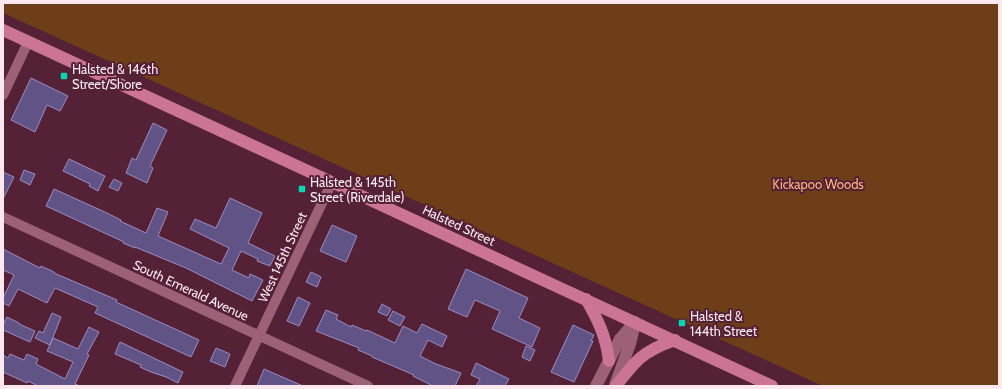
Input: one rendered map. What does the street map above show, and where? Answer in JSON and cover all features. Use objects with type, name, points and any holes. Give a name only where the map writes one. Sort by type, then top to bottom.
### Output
[{"type":"main road","name":"Halsted Street","points":[[3,30],[772,386]]},
{"type":"main road","points":[[586,299],[598,319],[603,332],[609,361]]},
{"type":"main road","points":[[616,386],[640,357],[657,347],[675,340]]},
{"type":"street","points":[[3,95],[28,42]]},
{"type":"street","name":"West 145th Street","points":[[235,386],[332,182]]},
{"type":"street","name":"South Emerald Avenue","points":[[3,217],[368,386]]},
{"type":"street","points":[[596,386],[620,339],[635,322]]},
{"type":"street","points":[[616,386],[630,344],[635,322]]},
{"type":"green space","name":"Kickapoo Woods","points":[[3,3],[999,3],[999,386],[823,386],[3,13]]},
{"type":"building","points":[[31,78],[68,96],[60,111],[47,105],[35,132],[11,120]]},
{"type":"building","points":[[153,123],[167,130],[150,166],[153,168],[147,183],[126,173],[132,158],[136,160]]},
{"type":"building","points":[[69,159],[105,176],[98,191],[89,186],[90,184],[63,171]]},
{"type":"building","points":[[24,170],[35,174],[30,185],[20,180]]},
{"type":"building","points":[[3,172],[14,177],[3,199]]},
{"type":"building","points":[[114,179],[122,183],[118,191],[109,187]]},
{"type":"building","points":[[54,189],[107,213],[146,233],[157,208],[168,212],[158,236],[221,264],[229,248],[190,229],[195,219],[216,228],[230,198],[262,213],[248,243],[275,256],[270,266],[257,261],[258,259],[241,251],[232,270],[249,278],[250,274],[263,280],[252,301],[186,268],[123,243],[124,242],[46,206]]},
{"type":"building","points":[[332,225],[357,236],[346,262],[320,251]]},
{"type":"building","points":[[3,249],[40,268],[41,266],[117,300],[116,302],[199,340],[191,357],[95,313],[98,307],[55,288],[47,303],[18,289],[9,306],[3,303],[3,298],[14,275],[3,270]]},
{"type":"building","points":[[466,269],[528,298],[519,318],[540,328],[532,347],[492,329],[500,311],[475,300],[467,317],[448,309]]},
{"type":"building","points":[[311,272],[321,277],[317,287],[306,282]]},
{"type":"building","points":[[298,297],[310,303],[299,326],[287,321]]},
{"type":"building","points":[[382,304],[391,309],[387,316],[378,312]]},
{"type":"building","points":[[326,310],[338,315],[336,319],[351,327],[352,325],[366,331],[367,330],[395,343],[403,326],[417,333],[422,324],[447,336],[442,347],[428,340],[420,356],[436,364],[461,373],[455,386],[433,386],[413,376],[414,375],[358,350],[359,348],[316,331]]},
{"type":"building","points":[[393,311],[405,317],[400,326],[388,320]]},
{"type":"building","points":[[52,313],[61,317],[50,345],[35,338],[39,331],[43,333]]},
{"type":"building","points":[[7,317],[35,331],[30,342],[3,330],[3,325]]},
{"type":"building","points":[[573,325],[594,335],[591,341],[593,341],[574,382],[551,372]]},
{"type":"building","points":[[89,327],[99,332],[87,354],[89,355],[75,384],[80,386],[38,386],[28,381],[27,383],[3,372],[3,355],[8,358],[10,354],[24,360],[27,354],[38,359],[36,364],[65,379],[73,362],[47,351],[53,338],[78,349]]},
{"type":"building","points":[[120,342],[183,372],[178,383],[140,367],[141,365],[115,354]]},
{"type":"building","points":[[526,346],[535,350],[530,361],[522,357]]},
{"type":"building","points":[[216,348],[230,354],[225,367],[210,361]]},
{"type":"building","points":[[476,363],[509,379],[505,386],[476,386],[480,379],[471,375]]},
{"type":"building","points":[[264,369],[303,386],[257,386]]},
{"type":"place","name":"Halsted & 146th Street/Shore","points":[[64,76]]},
{"type":"place","name":"Halsted & 145th Street (Riverdale)","points":[[302,189]]},
{"type":"place","name":"Halsted & 144th Street","points":[[682,323]]}]
